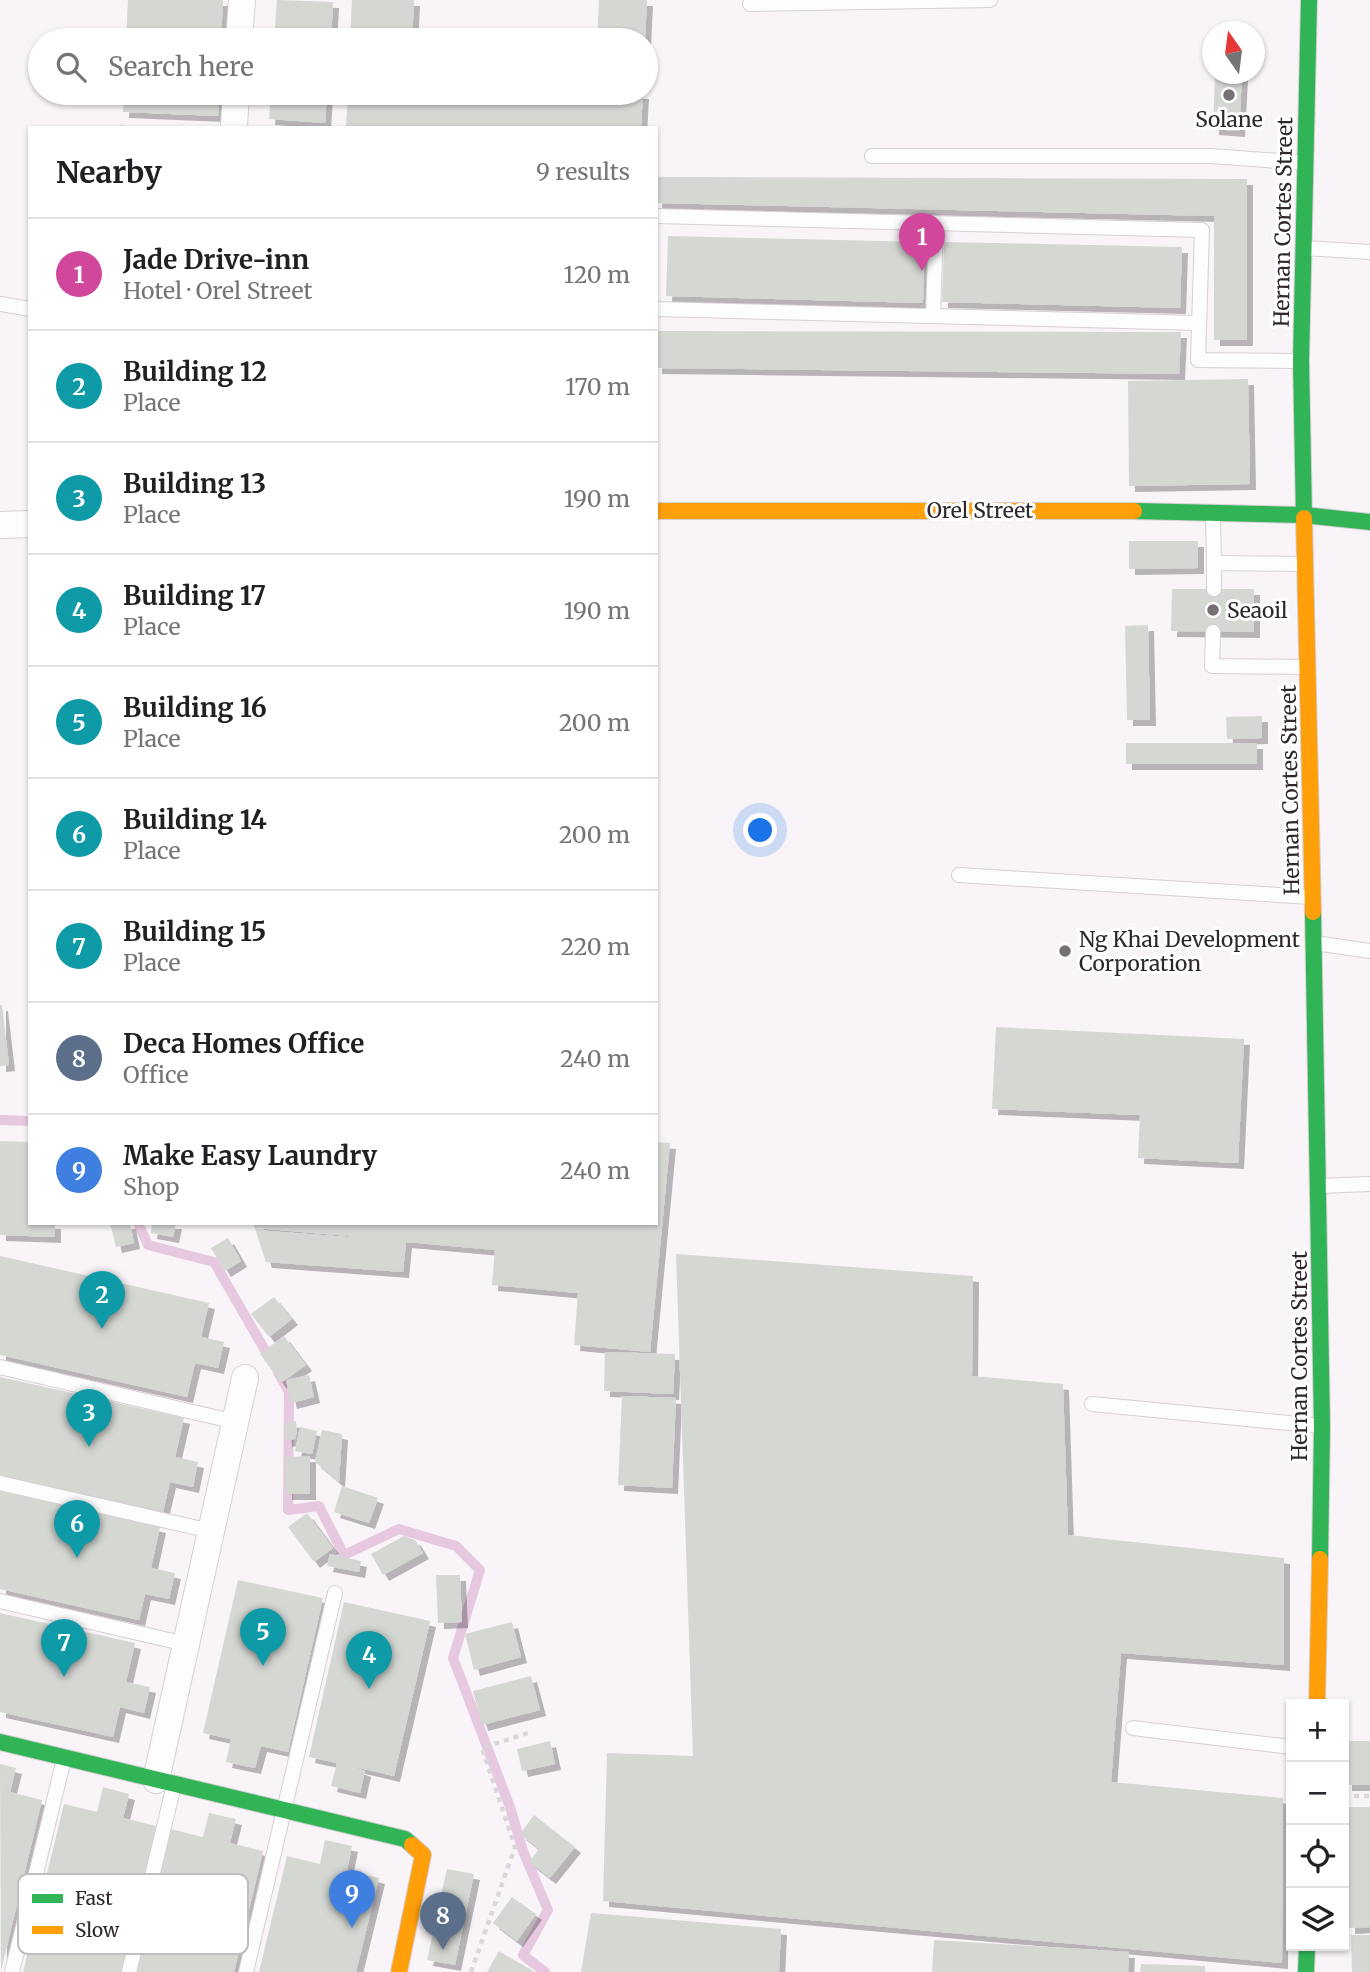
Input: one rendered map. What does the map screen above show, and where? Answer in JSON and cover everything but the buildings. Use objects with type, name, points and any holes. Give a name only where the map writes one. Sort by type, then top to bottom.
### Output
[{"type":"main road","name":"Hernan Cortes Street","points":[[1309,0],[1301,361],[1322,1426],[1317,1699]]},
{"type":"main road","name":"Orel Street","points":[[658,511],[1110,510],[1304,515],[1370,522]]},
{"type":"main road","points":[[0,1742],[405,1839],[423,1855],[399,1972]]},
{"type":"main road","points":[[1306,1972],[1307,1951]]},
{"type":"street","points":[[240,28],[242,0]]},
{"type":"street","points":[[234,126],[235,105]]},
{"type":"street","points":[[0,525],[28,524]]},
{"type":"street","points":[[165,1782],[186,1644],[245,1378]]},
{"type":"lane","points":[[750,4],[990,0]]},
{"type":"lane","points":[[872,156],[1211,156],[1306,163]]},
{"type":"lane","points":[[658,216],[1202,230],[1198,360],[1301,361]]},
{"type":"lane","points":[[933,316],[936,223]]},
{"type":"lane","points":[[1304,248],[1370,252]]},
{"type":"lane","points":[[0,304],[28,309]]},
{"type":"lane","points":[[658,309],[1199,323]]},
{"type":"lane","points":[[1213,513],[1214,589]]},
{"type":"lane","points":[[1214,563],[1305,564]]},
{"type":"lane","points":[[1213,632],[1212,666],[1308,667]]},
{"type":"lane","points":[[960,875],[1313,897]]},
{"type":"lane","points":[[1314,943],[1370,951]]},
{"type":"lane","points":[[1319,1186],[1370,1184]]},
{"type":"lane","points":[[0,1367],[236,1422]]},
{"type":"lane","points":[[1092,1404],[1322,1426]]},
{"type":"lane","points":[[0,1483],[211,1531]]},
{"type":"lane","points":[[246,1972],[335,1593]]},
{"type":"lane","points":[[0,1601],[186,1644]]},
{"type":"lane","points":[[1133,1728],[1286,1746]]},
{"type":"lane","points":[[36,1874],[64,1758]]},
{"type":"lane","points":[[148,1874],[165,1782]]},
{"type":"lane","points":[[12,1972],[18,1947]]},
{"type":"lane","points":[[129,1972],[132,1954]]},
{"type":"path","points":[[471,1972],[515,1847],[482,1748],[528,1733]]},
{"type":"path","points":[[1349,1796],[1370,1796]]},
{"type":"waterway","points":[[0,1120],[28,1121]]},
{"type":"waterway","points":[[139,1225],[148,1245],[214,1262],[270,1359]]},
{"type":"waterway","points":[[278,1372],[289,1392],[288,1510],[319,1506],[344,1555],[399,1529],[456,1546],[480,1570],[453,1658],[510,1807],[523,1851],[548,1910],[523,1955],[545,1972]]},
{"type":"traffic: fast","points":[[1304,518],[1301,361],[1309,0]]},
{"type":"traffic: fast","points":[[1134,511],[1304,515],[1370,522]]},
{"type":"traffic: fast","points":[[1313,912],[1322,1426],[1320,1559]]},
{"type":"traffic: fast","points":[[0,1742],[405,1839],[412,1845]]},
{"type":"traffic: fast","points":[[1306,1972],[1307,1951]]},
{"type":"traffic: slow","points":[[658,511],[1134,511]]},
{"type":"traffic: slow","points":[[1304,518],[1313,912]]},
{"type":"traffic: slow","points":[[1317,1699],[1320,1559]]},
{"type":"traffic: slow","points":[[399,1972],[423,1855],[412,1845]]},
{"type":"place","name":"Solane","points":[[1229,95]]},
{"type":"place","name":"Jade Drive-inn","points":[[922,271]]},
{"type":"place","name":"Seaoil","points":[[1213,610]]},
{"type":"place","name":"Ng Khai Development Corporation","points":[[1065,951]]},
{"type":"place","name":"Building 12","points":[[102,1329]]},
{"type":"place","name":"Building 13","points":[[89,1447]]},
{"type":"place","name":"Building 14","points":[[77,1558]]},
{"type":"place","name":"Building 16","points":[[263,1666]]},
{"type":"place","name":"Building 15","points":[[64,1677]]},
{"type":"place","name":"Building 17","points":[[369,1689]]},
{"type":"place","name":"Make Easy Laundry","points":[[352,1928]]},
{"type":"place","name":"Deca Homes Office","points":[[443,1950]]}]
